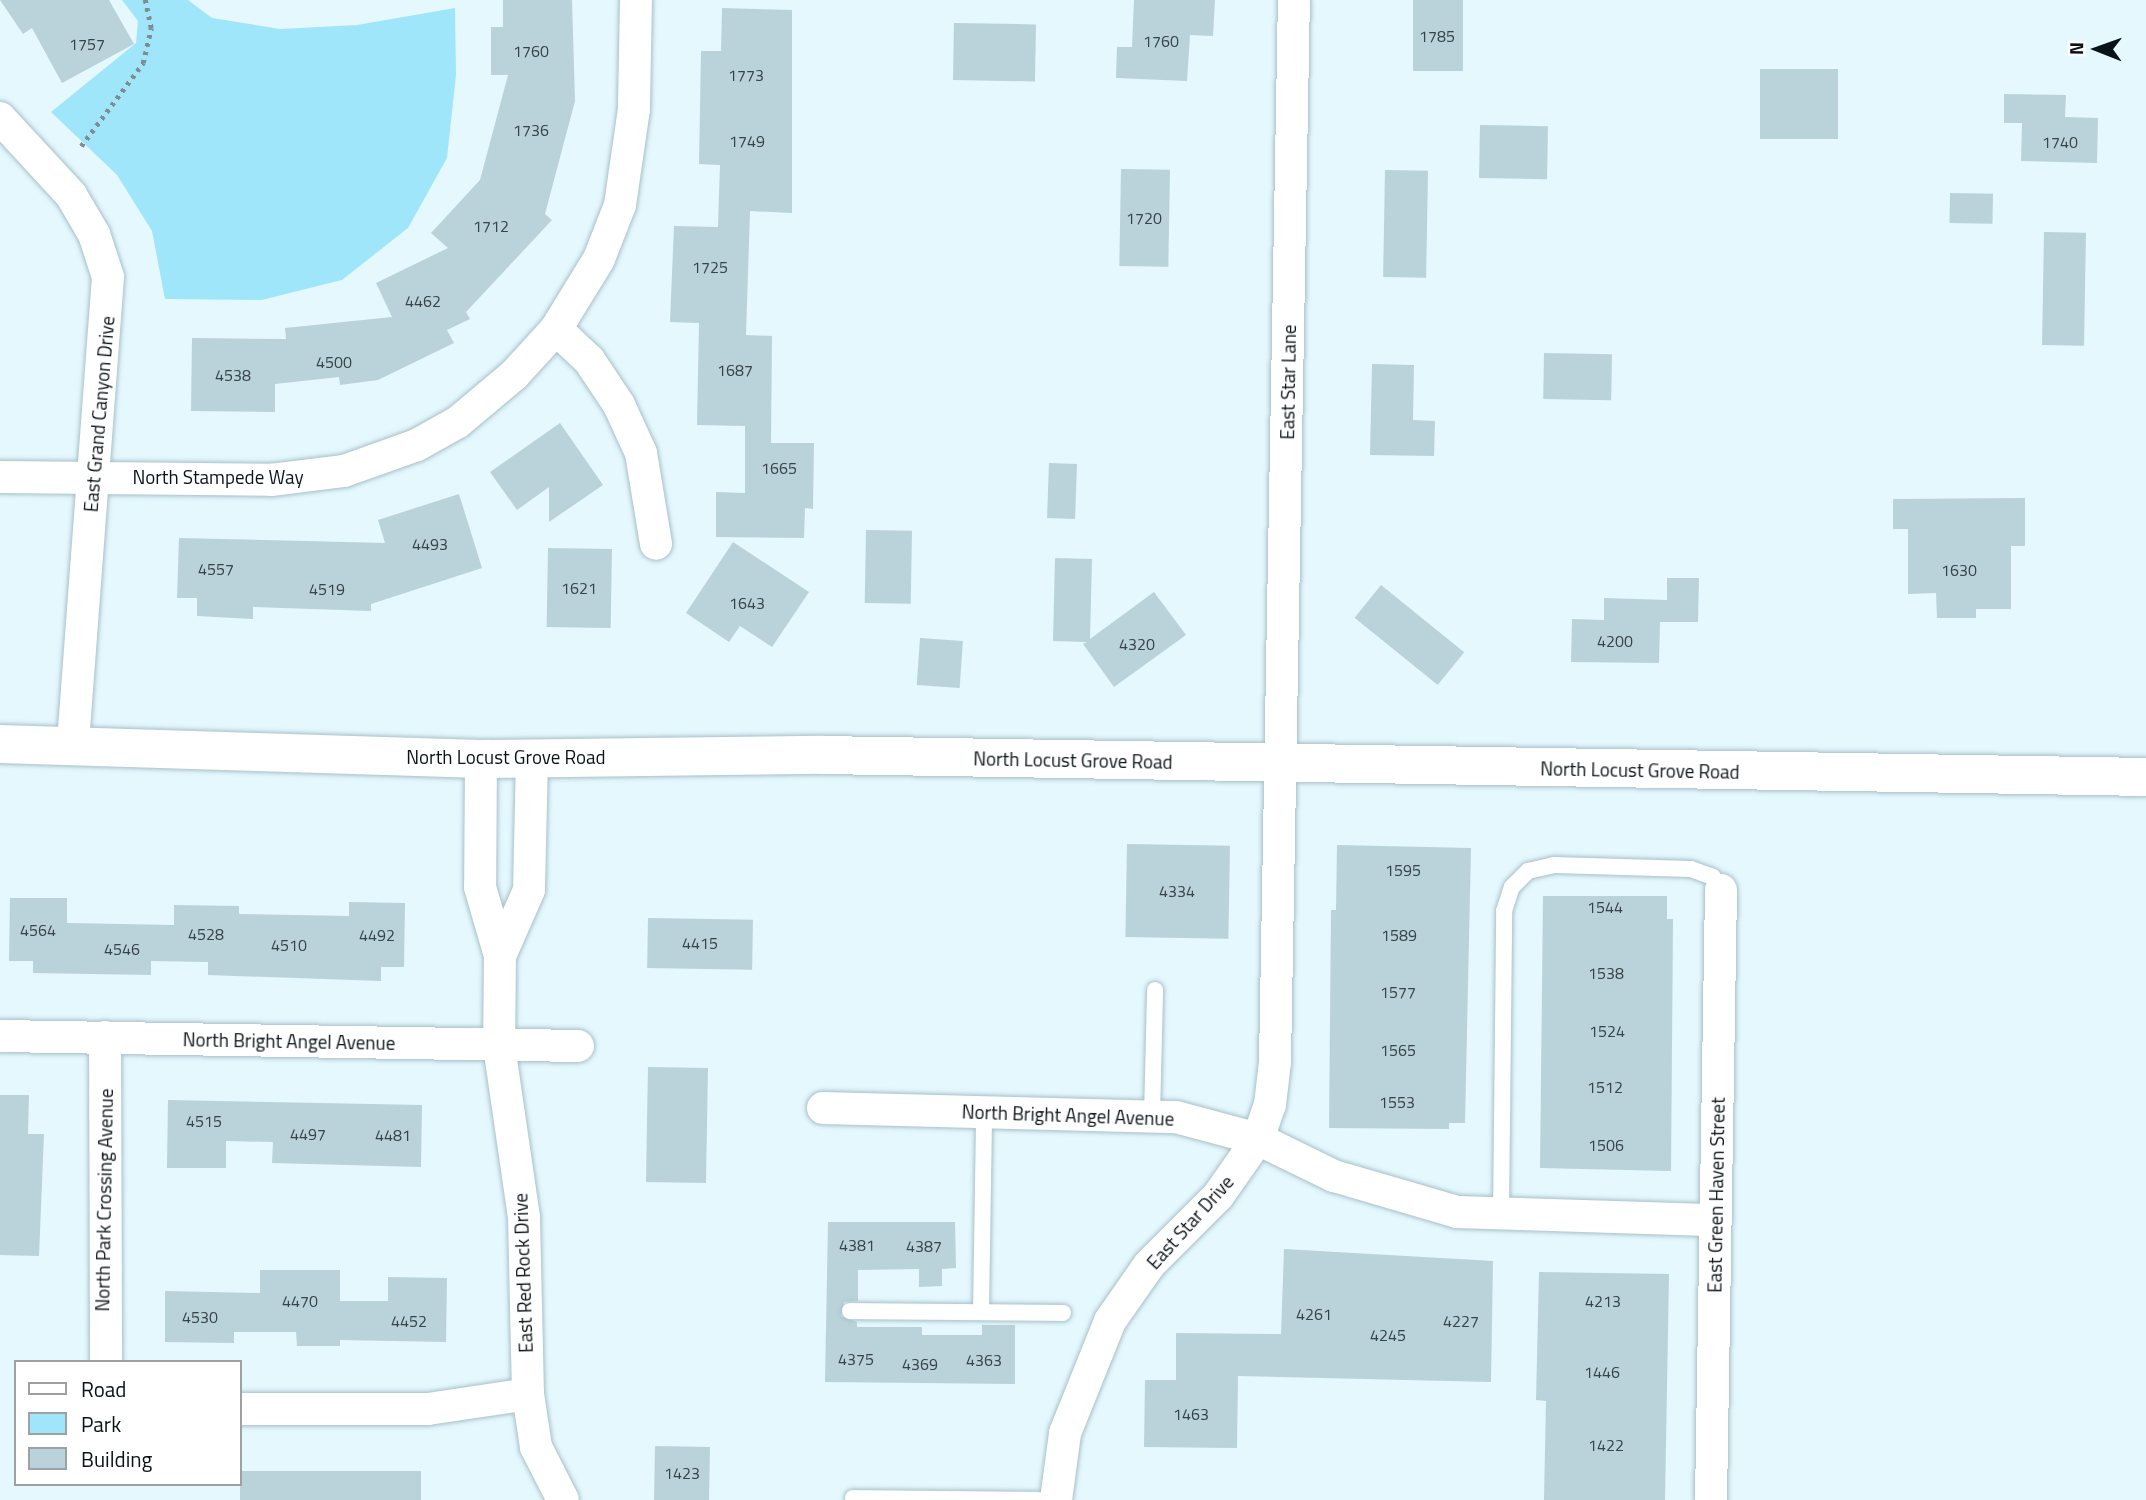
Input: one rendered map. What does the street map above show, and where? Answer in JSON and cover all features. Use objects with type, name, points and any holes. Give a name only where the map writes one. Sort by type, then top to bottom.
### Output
[{"type":"main road","name":"North Locust Grove Road","points":[[0,744],[481,760],[822,755],[1281,765],[2146,777]]},
{"type":"street","name":"North Stampede Way","points":[[0,477],[271,480],[319,476],[370,463],[458,422],[514,375],[556,329],[599,259],[620,205],[634,109],[636,0]]},
{"type":"street","name":"East Star Lane","points":[[1281,765],[1294,0]]},
{"type":"street","name":"East Grand Canyon Drive","points":[[0,118],[71,195],[94,234],[108,277],[73,746]]},
{"type":"street","points":[[556,329],[589,360],[641,453],[656,544]]},
{"type":"street","name":"East Red Rock Drive","points":[[500,956],[529,890],[532,759]]},
{"type":"street","name":"East Red Rock Drive","points":[[481,760],[480,887],[500,956],[499,1046],[524,1218],[528,1394],[536,1447],[562,1500]]},
{"type":"street","name":"East Star Drive","points":[[1056,1500],[1065,1433],[1110,1321],[1149,1265],[1218,1196],[1258,1139],[1275,1062],[1281,765]]},
{"type":"street","name":"East Green Haven Street","points":[[1712,1500],[1721,890]]},
{"type":"street","name":"North Bright Angel Avenue","points":[[0,1036],[578,1046]]},
{"type":"street","name":"North Park Crossing Avenue","points":[[105,1037],[106,1360]]},
{"type":"street","name":"North Bright Angel Avenue","points":[[823,1108],[1176,1117],[1258,1139],[1334,1176],[1457,1212],[1501,1217],[1716,1220]]},
{"type":"street","points":[[242,1409],[428,1409],[528,1394]]},
{"type":"lane","points":[[1501,1217],[1504,911],[1512,887],[1528,872],[1554,865],[1691,869],[1713,877],[1721,890]]},
{"type":"lane","points":[[1152,1116],[1155,990]]},
{"type":"lane","points":[[981,1312],[984,1111]]},
{"type":"lane","points":[[850,1311],[1063,1313]]},
{"type":"lane","points":[[853,1498],[1038,1500]]},
{"type":"path","points":[[81,146],[143,62],[151,28],[145,0]]},
{"type":"green space","points":[[122,0],[188,0],[212,18],[280,29],[357,25],[455,8],[456,75],[447,158],[408,228],[342,280],[262,300],[165,299],[152,231],[117,175],[51,112],[136,43],[138,21]]},
{"type":"building","points":[[0,0],[109,0],[134,44],[62,83],[32,28],[23,34]]},
{"type":"building","points":[[503,0],[572,0],[575,101],[545,214],[552,220],[466,312],[470,319],[447,330],[454,343],[378,380],[340,385],[339,377],[275,384],[275,412],[191,411],[192,338],[286,339],[285,328],[392,317],[376,283],[448,248],[431,233],[480,180],[508,75],[491,75],[491,27],[503,27]]},
{"type":"building","points":[[1134,0],[1215,0],[1213,36],[1190,35],[1187,81],[1116,78],[1117,47],[1132,47]]},
{"type":"building","points":[[1413,0],[1463,0],[1463,71],[1413,71]]},
{"type":"building","points":[[722,8],[792,10],[792,213],[750,211],[746,335],[772,336],[771,443],[814,443],[813,509],[805,508],[804,538],[716,537],[716,492],[745,493],[745,426],[697,425],[699,323],[670,322],[674,226],[718,227],[720,165],[699,164],[701,51],[721,51]]},
{"type":"building","points":[[954,23],[1036,24],[1035,81],[953,80]]},
{"type":"building","points":[[1760,69],[1838,69],[1838,139],[1760,139]]},
{"type":"building","points":[[2004,94],[2066,95],[2065,117],[2098,118],[2097,163],[2021,161],[2022,123],[2004,123]]},
{"type":"building","points":[[1480,125],[1548,126],[1547,179],[1479,178]]},
{"type":"building","points":[[1121,169],[1170,170],[1168,267],[1119,266]]},
{"type":"building","points":[[1385,170],[1428,171],[1426,278],[1383,277]]},
{"type":"building","points":[[1950,193],[1993,194],[1992,224],[1949,223]]},
{"type":"building","points":[[2044,232],[2086,233],[2084,346],[2042,345]]},
{"type":"building","points":[[1544,353],[1612,354],[1611,400],[1543,399]]},
{"type":"building","points":[[1372,364],[1414,365],[1413,420],[1435,421],[1434,456],[1370,455]]},
{"type":"building","points":[[560,423],[603,485],[549,522],[549,487],[517,510],[490,472]]},
{"type":"building","points":[[1049,463],[1077,464],[1075,519],[1047,518]]},
{"type":"building","points":[[459,494],[482,568],[371,604],[371,611],[253,607],[253,619],[197,616],[197,598],[177,598],[179,538],[385,543],[378,520]]},
{"type":"building","points":[[2025,498],[2025,546],[2011,546],[2011,609],[1976,609],[1976,618],[1937,618],[1936,593],[1908,594],[1908,529],[1893,529],[1893,499]]},
{"type":"building","points":[[866,530],[912,531],[911,604],[865,603]]},
{"type":"building","points":[[733,542],[809,592],[772,647],[740,626],[729,642],[686,613]]},
{"type":"building","points":[[548,548],[612,549],[611,628],[547,627]]},
{"type":"building","points":[[1055,558],[1092,559],[1090,639],[1154,592],[1186,635],[1114,687],[1083,644],[1087,642],[1053,641]]},
{"type":"building","points":[[1667,578],[1699,578],[1698,622],[1660,622],[1659,663],[1571,662],[1572,619],[1604,620],[1604,598],[1667,600]]},
{"type":"building","points":[[1381,585],[1464,652],[1438,685],[1355,618]]},
{"type":"building","points":[[920,638],[963,641],[960,688],[917,685]]},
{"type":"building","points":[[1127,844],[1230,846],[1228,939],[1125,937]]},
{"type":"building","points":[[1337,845],[1471,848],[1465,1123],[1449,1123],[1449,1129],[1329,1128],[1331,910],[1336,910]]},
{"type":"building","points":[[1543,896],[1667,896],[1667,919],[1673,919],[1671,1171],[1540,1168]]},
{"type":"building","points":[[10,898],[67,898],[67,923],[174,925],[174,905],[239,906],[239,914],[349,916],[349,902],[405,903],[404,967],[381,967],[381,981],[208,975],[208,962],[151,961],[151,975],[33,973],[33,961],[9,961]]},
{"type":"building","points":[[648,918],[753,920],[752,970],[647,968]]},
{"type":"building","points":[[648,1067],[708,1068],[706,1183],[646,1182]]},
{"type":"building","points":[[0,1095],[29,1095],[28,1134],[44,1134],[39,1256],[0,1255]]},
{"type":"building","points":[[168,1100],[422,1105],[421,1167],[272,1163],[273,1142],[226,1141],[226,1168],[167,1168]]},
{"type":"building","points":[[828,1222],[955,1222],[956,1268],[942,1269],[942,1286],[919,1287],[919,1269],[858,1270],[858,1301],[844,1302],[841,1316],[857,1322],[857,1327],[922,1327],[922,1335],[982,1335],[982,1325],[1015,1325],[1015,1384],[825,1382]]},
{"type":"building","points":[[1284,1249],[1493,1261],[1491,1382],[1238,1376],[1237,1448],[1144,1447],[1145,1380],[1176,1380],[1176,1333],[1281,1334]]},
{"type":"building","points":[[260,1270],[340,1270],[340,1301],[388,1301],[388,1277],[447,1278],[446,1342],[340,1340],[340,1346],[297,1346],[296,1332],[234,1332],[234,1343],[165,1342],[165,1291],[260,1293]]},
{"type":"building","points":[[1539,1272],[1669,1274],[1665,1500],[1544,1500],[1546,1401],[1536,1400]]},
{"type":"building","points":[[655,1446],[710,1447],[709,1500],[654,1500]]},
{"type":"building","points":[[242,1471],[421,1471],[421,1500],[240,1500]]}]
